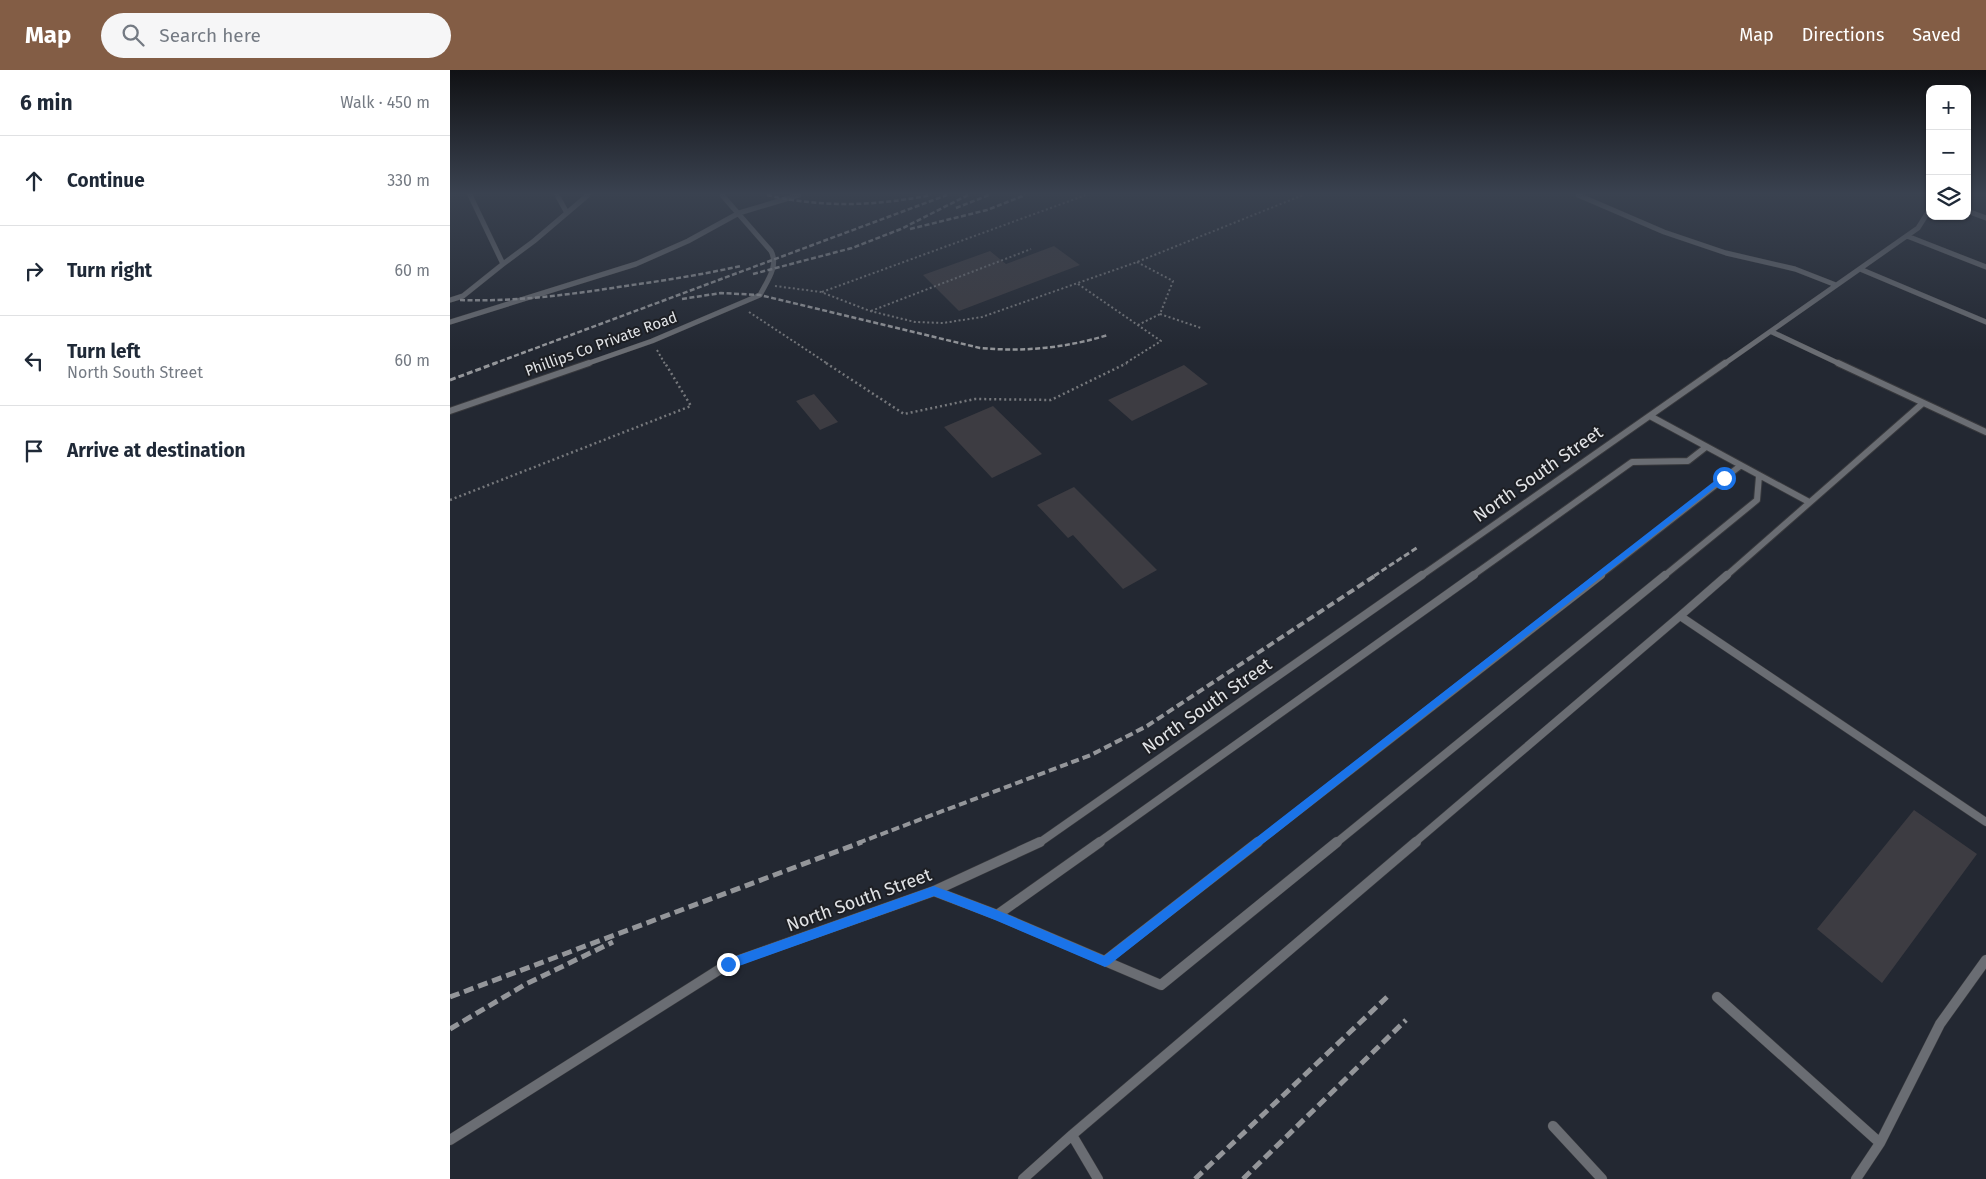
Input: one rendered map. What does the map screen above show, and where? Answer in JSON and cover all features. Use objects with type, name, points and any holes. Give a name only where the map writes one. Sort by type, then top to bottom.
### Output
[{"type":"lane","points":[[495,247],[503,264]]},
{"type":"lane","points":[[450,300],[463,296],[524,247]]},
{"type":"lane","points":[[450,322],[636,264],[675,247]]},
{"type":"lane","points":[[765,285],[773,269],[774,257],[767,247]]},
{"type":"lane","points":[[1708,247],[1726,253],[1795,269],[1836,285]]},
{"type":"lane","name":"North South Street","points":[[450,1140],[728,964],[934,891],[1037,844],[1892,247]]},
{"type":"lane","points":[[1934,247],[1986,267]]},
{"type":"lane","points":[[1860,269],[1986,322]]},
{"type":"lane","name":"Phillips Co Private Road","points":[[450,412],[652,341],[760,295],[765,285]]},
{"type":"lane","points":[[1772,332],[1986,432]]},
{"type":"lane","points":[[1023,1179],[1072,1135],[1680,616],[1923,403]]},
{"type":"lane","points":[[1650,416],[1809,502]]},
{"type":"lane","points":[[997,915],[1632,462],[1653,460],[1688,461],[1706,447]]},
{"type":"lane","points":[[1105,961],[1740,466]]},
{"type":"lane","points":[[934,891],[997,915],[1161,985],[1757,500],[1759,476]]},
{"type":"lane","points":[[1680,616],[1986,822]]},
{"type":"lane","points":[[1856,1179],[1880,1143],[1940,1024],[1986,960]]},
{"type":"lane","points":[[1718,996],[1880,1143]]},
{"type":"lane","points":[[1554,1126],[1602,1179]]},
{"type":"lane","points":[[1072,1135],[1098,1179]]},
{"type":"path","points":[[821,292],[945,247]]},
{"type":"path","points":[[765,285],[821,292],[870,311],[915,322],[943,323],[982,317],[1078,284],[1175,247]]},
{"type":"path","points":[[870,311],[1031,249]]},
{"type":"path","points":[[1137,262],[1173,281],[1160,314],[1138,325]]},
{"type":"path","points":[[733,306],[754,313],[904,414],[975,399],[1052,400],[1128,362],[1161,341],[1078,284]]},
{"type":"path","points":[[1160,314],[1201,328]]},
{"type":"path","points":[[450,500],[691,406],[652,341]]},
{"type":"shaded area","points":[[450,247],[1986,247],[1986,1179],[450,1179]]},
{"type":"building","points":[[1055,247],[1080,265],[959,311],[923,275],[990,251],[1006,264]]},
{"type":"building","points":[[1184,365],[1208,384],[1132,421],[1108,400]]},
{"type":"building","points":[[814,394],[838,422],[820,430],[796,401]]},
{"type":"building","points":[[993,406],[1042,454],[992,478],[944,427]]},
{"type":"building","points":[[1074,487],[1157,570],[1123,589],[1073,535],[1068,538],[1037,505]]},
{"type":"building","points":[[1914,810],[1977,854],[1882,983],[1817,929]]},
{"type":"railway","points":[[493,364],[808,247]]},
{"type":"railway","points":[[753,274],[855,247]]},
{"type":"railway","points":[[460,300],[525,299],[567,294],[673,279],[741,266]]},
{"type":"railway","points":[[682,299],[721,293],[760,295],[980,348],[1045,348],[1108,335]]},
{"type":"railway","points":[[450,380],[496,363]]},
{"type":"railway","points":[[1374,576],[1418,547]]},
{"type":"railway","points":[[858,843],[1091,755],[1147,726],[1376,575]]},
{"type":"railway","points":[[450,997],[862,842]]},
{"type":"railway","points":[[450,1029],[526,984],[613,942]]},
{"type":"railway","points":[[1195,1179],[1387,997]]},
{"type":"railway","points":[[1243,1179],[1406,1020]]},
{"type":"route","points":[[728,964],[934,891],[997,915],[1105,961],[1724,478]]}]
